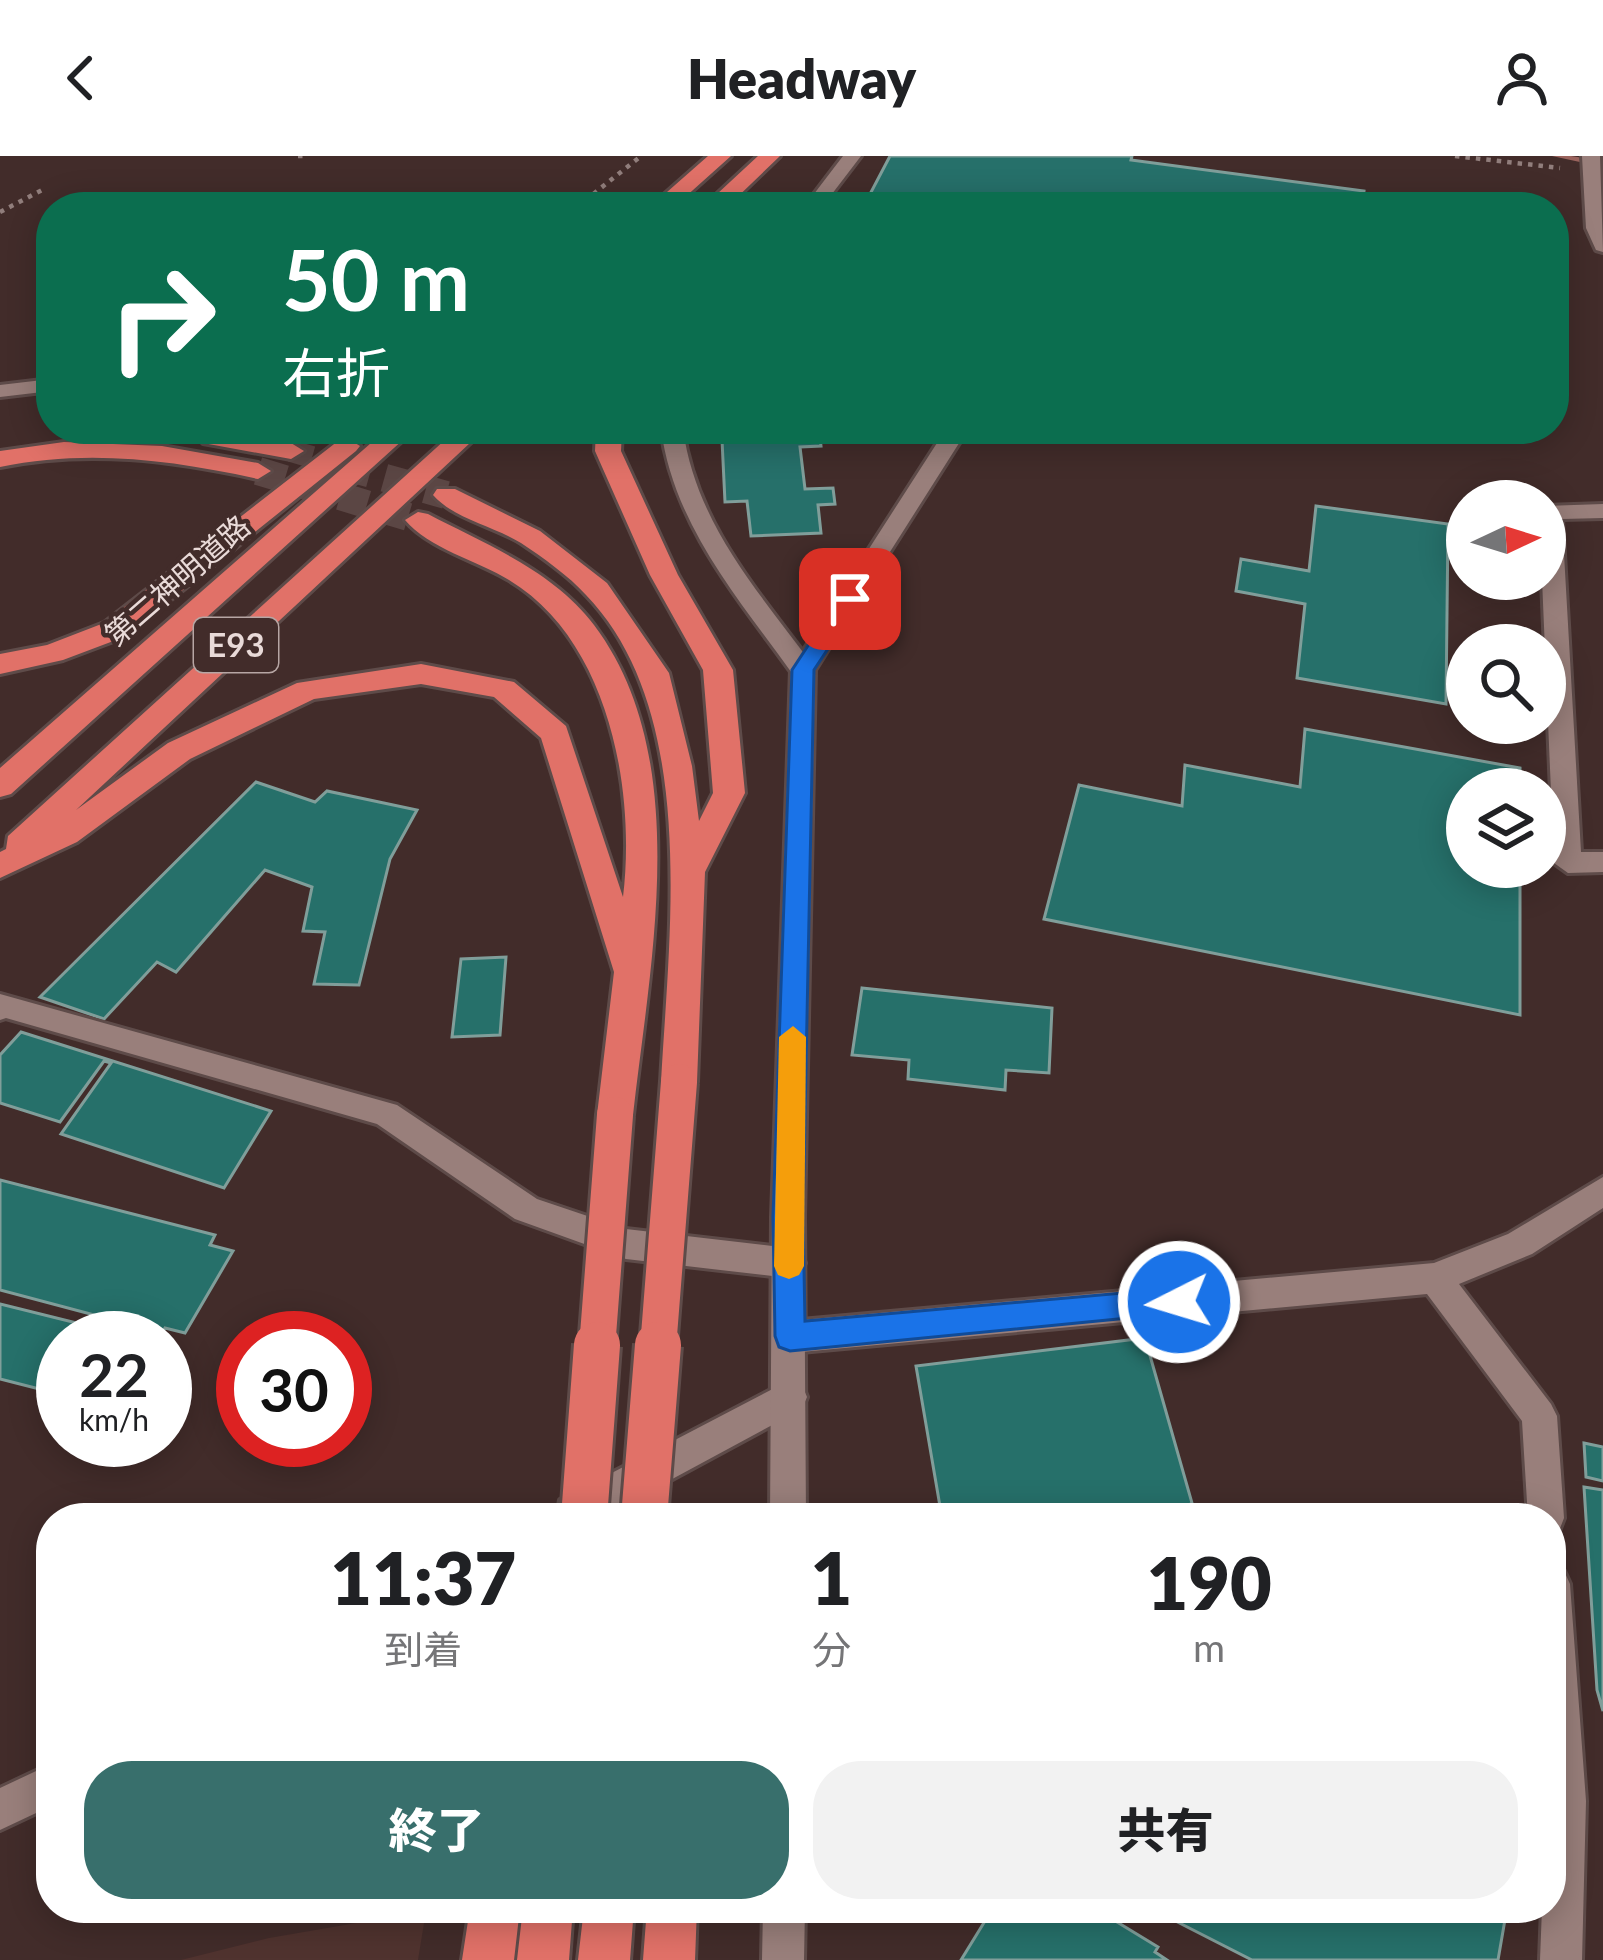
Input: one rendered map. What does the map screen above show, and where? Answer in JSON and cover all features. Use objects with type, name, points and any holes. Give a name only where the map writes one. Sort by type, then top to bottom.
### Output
[{"type":"highway","points":[[679,192],[721,156]]},
{"type":"highway","points":[[730,192],[770,156]]},
{"type":"highway","points":[[767,190],[799,156]]},
{"type":"highway","points":[[0,434],[36,430]]},
{"type":"highway","points":[[244,444],[291,451]]},
{"type":"highway","points":[[0,664],[53,653],[114,630],[355,444]]},
{"type":"highway","name":"第二神明道路","points":[[0,786],[386,444]]},
{"type":"highway","name":"E93","points":[[0,864],[456,444]]},
{"type":"highway","points":[[608,444],[655,554],[718,670],[729,793],[689,872]]},
{"type":"highway","points":[[0,459],[38,449],[112,451],[189,455],[258,471]]},
{"type":"highway","points":[[446,495],[530,537],[597,589],[654,673],[676,766],[689,872],[679,1082],[645,1503]]},
{"type":"highway","points":[[418,520],[524,576],[582,629],[616,691],[635,776],[643,870],[615,1115],[585,1503]]},
{"type":"highway","points":[[0,864],[66,834],[179,752],[308,690],[421,674],[503,689],[555,733],[629,968]]},
{"type":"highway","points":[[656,1393],[667,1503]]},
{"type":"highway","points":[[575,1503],[588,1474]]},
{"type":"highway","points":[[488,1960],[493,1923]]},
{"type":"highway","points":[[543,1960],[547,1923]]},
{"type":"highway","points":[[604,1960],[608,1923]]},
{"type":"highway","points":[[670,1960],[671,1923]]},
{"type":"street","points":[[824,192],[852,156]]},
{"type":"street","points":[[1592,165],[1600,234]]},
{"type":"street","points":[[0,391],[36,387]]},
{"type":"street","points":[[672,444],[689,507],[803,670]]},
{"type":"street","points":[[788,1503],[803,670],[946,444]]},
{"type":"street","points":[[1603,511],[1550,512],[1568,863],[1603,862]]},
{"type":"street","points":[[0,1008],[3,1005],[386,1114],[526,1209],[626,1244],[789,1263]]},
{"type":"street","points":[[790,1336],[1435,1278],[1520,1244],[1603,1191]]},
{"type":"street","points":[[1435,1278],[1540,1416],[1545,1503]]},
{"type":"street","points":[[596,1503],[790,1397]]},
{"type":"street","points":[[0,1810],[36,1792]]},
{"type":"street","points":[[784,1923],[784,1960]]},
{"type":"street","points":[[1562,1960],[1563,1923]]},
{"type":"path","points":[[596,192],[641,156]]},
{"type":"path","points":[[1455,156],[1592,165]]},
{"type":"path","points":[[38,192],[44,189]]},
{"type":"path","points":[[0,212],[36,193]]},
{"type":"shaded area","points":[[356,1923],[424,1923],[418,1960],[181,1960]]},
{"type":"building","points":[[890,156],[1132,156],[1131,160],[1364,191],[1364,192],[871,192]]},
{"type":"building","points":[[722,444],[821,444],[800,447],[805,489],[833,488],[835,504],[818,505],[821,533],[751,536],[747,501],[725,502]]},
{"type":"building","points":[[1316,506],[1446,524],[1446,704],[1297,678],[1305,604],[1236,591],[1241,559],[1309,571]]},
{"type":"building","points":[[1305,729],[1520,768],[1446,768],[1446,888],[1520,888],[1520,1015],[1044,919],[1079,785],[1182,806],[1185,765],[1300,787]]},
{"type":"building","points":[[256,782],[315,802],[327,791],[417,810],[390,859],[359,985],[314,984],[325,932],[303,931],[312,887],[265,870],[176,972],[157,962],[104,1019],[40,997]]},
{"type":"building","points":[[506,957],[500,1035],[452,1037],[461,959]]},
{"type":"building","points":[[862,988],[1052,1008],[1049,1073],[1006,1070],[1005,1090],[908,1079],[909,1060],[852,1055]]},
{"type":"building","points":[[21,1032],[271,1111],[224,1188],[61,1134],[111,1063],[104,1061],[60,1122],[0,1103],[0,1055]]},
{"type":"building","points":[[0,1180],[215,1235],[210,1245],[233,1251],[192,1321],[192,1311],[79,1311],[0,1290]]},
{"type":"building","points":[[0,1304],[36,1313],[36,1388],[0,1379]]},
{"type":"building","points":[[1145,1338],[1192,1503],[939,1503],[916,1366]]},
{"type":"building","points":[[1584,1443],[1603,1447],[1603,1481],[1586,1477]]},
{"type":"building","points":[[1584,1487],[1603,1490],[1603,1711],[1597,1690]]},
{"type":"building","points":[[984,1923],[1119,1923],[1158,1947],[1155,1952],[1167,1960],[961,1960]]},
{"type":"building","points":[[1179,1923],[1504,1923],[1498,1960],[1252,1960]]},
{"type":"waterway","points":[[1556,156],[1603,164]]},
{"type":"tunnel","points":[[291,451],[353,469]]},
{"type":"tunnel","points":[[343,466],[446,495]]},
{"type":"tunnel","points":[[258,471],[418,520]]},
{"type":"slow traffic","points":[[789,1266],[793,1037]]},
{"type":"route","points":[[850,599],[803,670],[788,1217],[790,1336],[1179,1302]]}]
